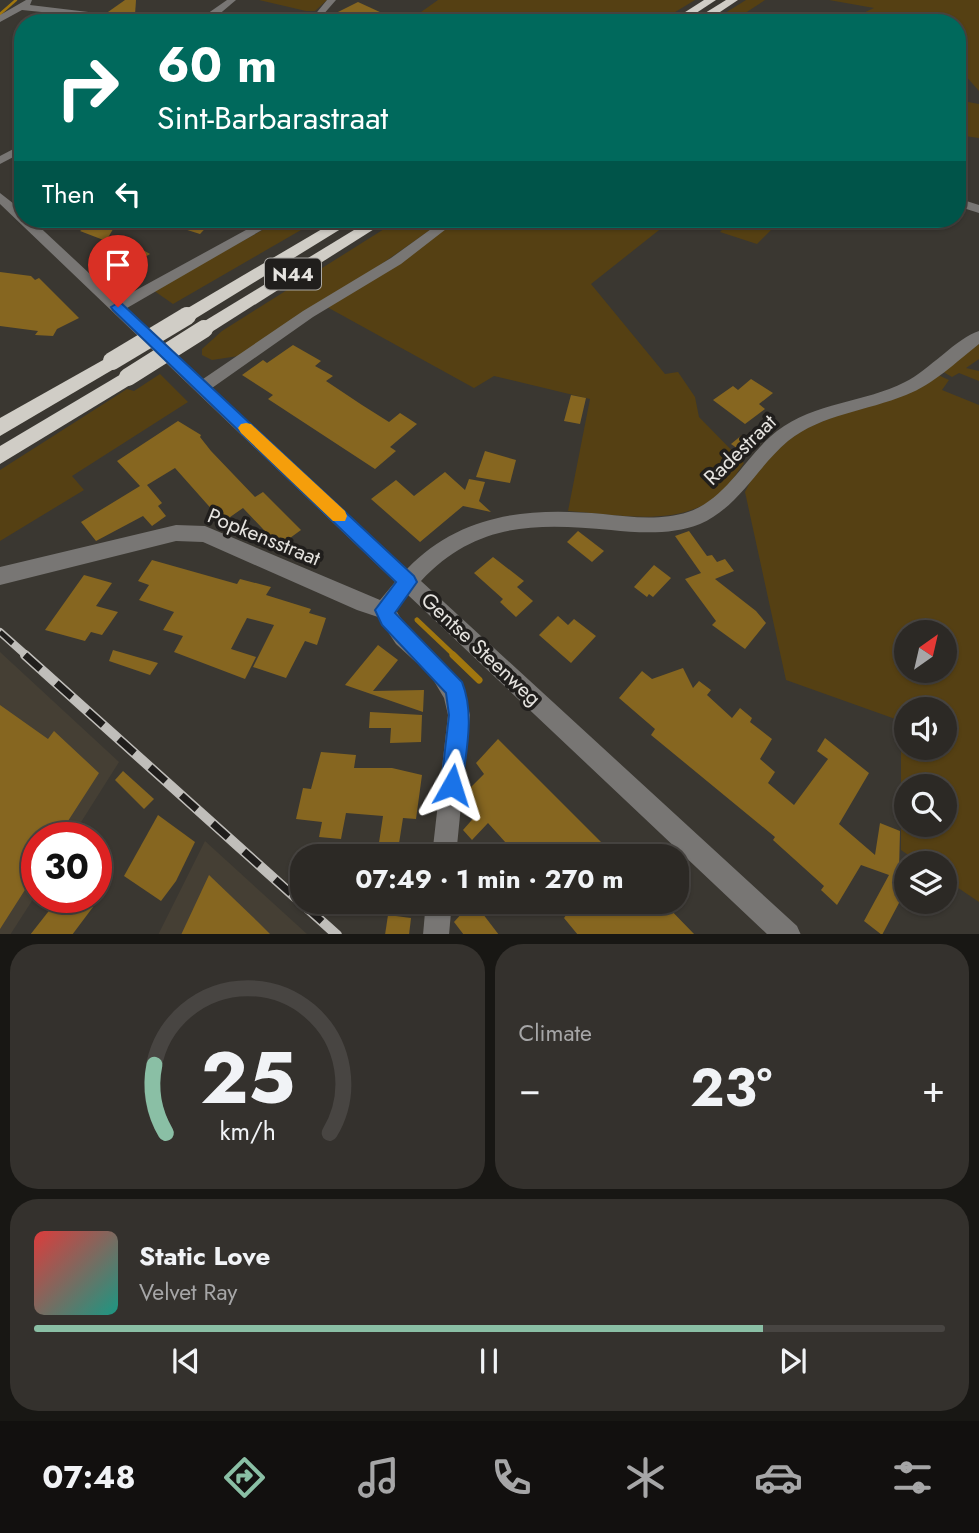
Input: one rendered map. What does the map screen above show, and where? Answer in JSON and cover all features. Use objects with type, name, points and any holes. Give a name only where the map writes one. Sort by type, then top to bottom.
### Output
[{"type":"highway","points":[[688,14],[711,0]]},
{"type":"highway","points":[[710,14],[733,0]]},
{"type":"highway","name":"N44","points":[[0,428],[334,228]]},
{"type":"highway","name":"N44","points":[[0,456],[367,228]]},
{"type":"street","points":[[0,19],[32,0]]},
{"type":"street","points":[[214,14],[232,0]]},
{"type":"street","points":[[319,14],[332,0]]},
{"type":"street","points":[[21,7],[96,14],[106,5]]},
{"type":"street","name":"Gentse Steenweg","points":[[0,197],[14,210]]},
{"type":"street","name":"Gentse Steenweg","points":[[33,228],[408,582],[788,934]]},
{"type":"street","points":[[118,307],[258,228]]},
{"type":"street","points":[[202,387],[308,314],[396,261],[441,228]]},
{"type":"street","name":"Radestraat","points":[[385,610],[439,551],[459,537],[494,523],[545,519],[670,525],[696,517],[717,505],[763,453],[795,428],[849,405],[902,390],[979,336]]},
{"type":"street","name":"Popkensstraat","points":[[0,576],[176,533],[192,532],[205,534],[365,604],[385,610]]},
{"type":"street","points":[[385,610],[388,619],[455,689],[459,715],[445,844]]},
{"type":"street","points":[[436,934],[438,914]]},
{"type":"shaded area","points":[[259,0],[327,0],[315,11],[306,11]]},
{"type":"shaded area","points":[[438,0],[695,0],[672,14],[418,14]]},
{"type":"shaded area","points":[[746,0],[765,0],[744,14],[723,14]]},
{"type":"shaded area","points":[[829,0],[979,0],[979,91],[966,76],[966,14],[861,14],[874,8]]},
{"type":"shaded area","points":[[966,102],[979,104],[979,138],[966,136]]},
{"type":"shaded area","points":[[267,228],[304,228],[173,304],[153,290]]},
{"type":"shaded area","points":[[386,228],[433,228],[245,355],[212,360],[202,355],[202,349],[222,331]]},
{"type":"shaded area","points":[[445,228],[662,228],[591,284],[665,374],[678,372],[695,397],[699,417],[744,463],[730,483],[712,500],[679,514],[642,517],[568,511],[590,399],[494,376],[474,388],[327,307],[386,271]]},
{"type":"shaded area","points":[[724,228],[773,228],[757,244],[720,232]]},
{"type":"shaded area","points":[[979,340],[979,359],[966,368],[979,371],[979,381],[959,373],[952,377],[940,370]]},
{"type":"shaded area","points":[[160,374],[188,402],[72,476],[84,490],[0,541],[0,470],[127,389],[134,391]]},
{"type":"shaded area","points":[[936,374],[949,380],[942,390],[979,405],[979,902],[957,887],[957,851],[901,850],[901,837],[957,837],[957,774],[901,774],[901,760],[957,760],[957,697],[894,697],[894,719],[786,680],[745,492],[756,470],[797,432]]},
{"type":"shaded area","points":[[0,652],[119,762],[81,822],[21,822],[21,913],[24,913],[11,934],[0,934]]},
{"type":"shaded area","points":[[205,841],[307,934],[158,934]]},
{"type":"building","points":[[125,0],[136,0],[135,14],[108,12]]},
{"type":"building","points":[[358,2],[382,13],[380,14],[334,14]]},
{"type":"building","points":[[84,228],[114,228],[106,241],[80,231]]},
{"type":"building","points":[[181,228],[206,228],[200,234]]},
{"type":"building","points":[[136,246],[150,254],[130,266],[115,256]]},
{"type":"building","points":[[0,272],[31,276],[35,280],[39,278],[79,318],[57,329],[53,336],[35,335],[38,331],[0,326]]},
{"type":"building","points":[[293,345],[321,361],[315,366],[333,376],[326,381],[362,405],[389,422],[400,413],[417,424],[390,447],[396,451],[375,469],[268,399],[273,395],[242,375],[263,360],[267,363]]},
{"type":"building","points":[[751,379],[773,393],[759,404],[765,409],[745,424],[713,400],[733,386],[738,390]]},
{"type":"building","points":[[571,395],[586,398],[580,424],[564,421]]},
{"type":"building","points":[[178,421],[201,435],[211,451],[255,497],[263,492],[301,530],[279,546],[243,508],[223,522],[175,468],[147,485],[162,503],[158,506],[166,516],[152,526],[143,516],[96,541],[81,522],[140,486],[117,461]]},
{"type":"building","points":[[742,435],[755,444],[744,453],[731,444]]},
{"type":"building","points":[[485,451],[516,460],[510,483],[476,477]]},
{"type":"building","points":[[445,472],[465,490],[469,479],[485,482],[479,501],[491,512],[463,506],[420,542],[371,499],[396,480],[414,496]]},
{"type":"building","points":[[578,531],[604,551],[592,562],[567,542]]},
{"type":"building","points":[[689,531],[707,556],[712,555],[717,562],[725,559],[734,571],[715,579],[756,611],[766,623],[745,649],[712,625],[716,621],[685,579],[701,573],[675,536]]},
{"type":"building","points":[[493,557],[524,581],[517,587],[533,601],[516,617],[500,602],[503,599],[474,573]]},
{"type":"building","points":[[152,560],[237,584],[240,579],[271,587],[266,595],[311,609],[309,613],[326,618],[317,645],[305,641],[286,678],[253,667],[274,625],[247,618],[231,649],[256,657],[245,679],[174,652],[183,636],[163,630],[174,612],[139,600],[149,585],[138,581]]},
{"type":"building","points":[[654,565],[671,578],[653,597],[649,594],[647,597],[634,587]]},
{"type":"building","points":[[84,575],[112,583],[96,606],[118,612],[102,635],[91,632],[85,641],[45,630]]},
{"type":"building","points":[[558,616],[568,625],[574,619],[596,636],[571,663],[539,635]]},
{"type":"building","points":[[378,645],[398,660],[373,691],[424,690],[423,712],[345,685]]},
{"type":"building","points":[[113,650],[158,663],[150,675],[109,661]]},
{"type":"building","points":[[683,668],[693,688],[699,681],[711,690],[707,695],[732,718],[740,708],[752,718],[750,722],[772,739],[760,759],[775,772],[768,783],[794,805],[828,759],[817,751],[825,738],[869,773],[839,824],[875,855],[880,823],[894,829],[894,837],[900,837],[899,851],[894,851],[894,912],[883,934],[864,921],[889,875],[861,865],[837,905],[821,890],[824,886],[773,840],[775,837],[651,735],[655,729],[619,698],[642,671],[652,679]]},
{"type":"building","points":[[0,705],[48,739],[54,731],[99,773],[67,822],[21,822],[21,896],[0,929]]},
{"type":"building","points":[[370,712],[422,715],[421,742],[390,743],[391,728],[369,728]]},
{"type":"building","points":[[498,739],[603,844],[505,844],[488,823],[472,840],[463,830],[478,813],[468,803],[471,787],[484,774],[476,763]]},
{"type":"building","points":[[321,752],[356,755],[354,768],[392,768],[422,775],[416,819],[403,818],[399,844],[379,844],[383,816],[346,813],[341,839],[319,837],[322,822],[296,819],[303,788],[311,789]]},
{"type":"building","points":[[123,771],[154,799],[144,809],[115,780]]},
{"type":"building","points":[[158,815],[195,842],[176,881],[161,901],[124,876]]},
{"type":"building","points":[[209,875],[270,934],[181,934]]},
{"type":"building","points":[[47,913],[88,913],[73,934],[31,934]]},
{"type":"building","points":[[461,914],[483,914],[498,934],[463,934],[454,922]]},
{"type":"building","points":[[567,914],[675,914],[694,934],[577,934],[564,918]]},
{"type":"building","points":[[388,915],[411,918],[409,934],[385,934]]},
{"type":"waterway","points":[[0,14],[16,0]]},
{"type":"waterway","points":[[417,620],[455,656]]},
{"type":"waterway","points":[[453,655],[479,680]]},
{"type":"railway","points":[[0,632],[27,656]]},
{"type":"railway","points":[[25,655],[336,934]]},
{"type":"slow traffic","points":[[246,428],[339,516]]},
{"type":"route","points":[[118,307],[408,582],[392,598],[385,610],[388,619],[455,689],[459,715],[452,785]]}]
